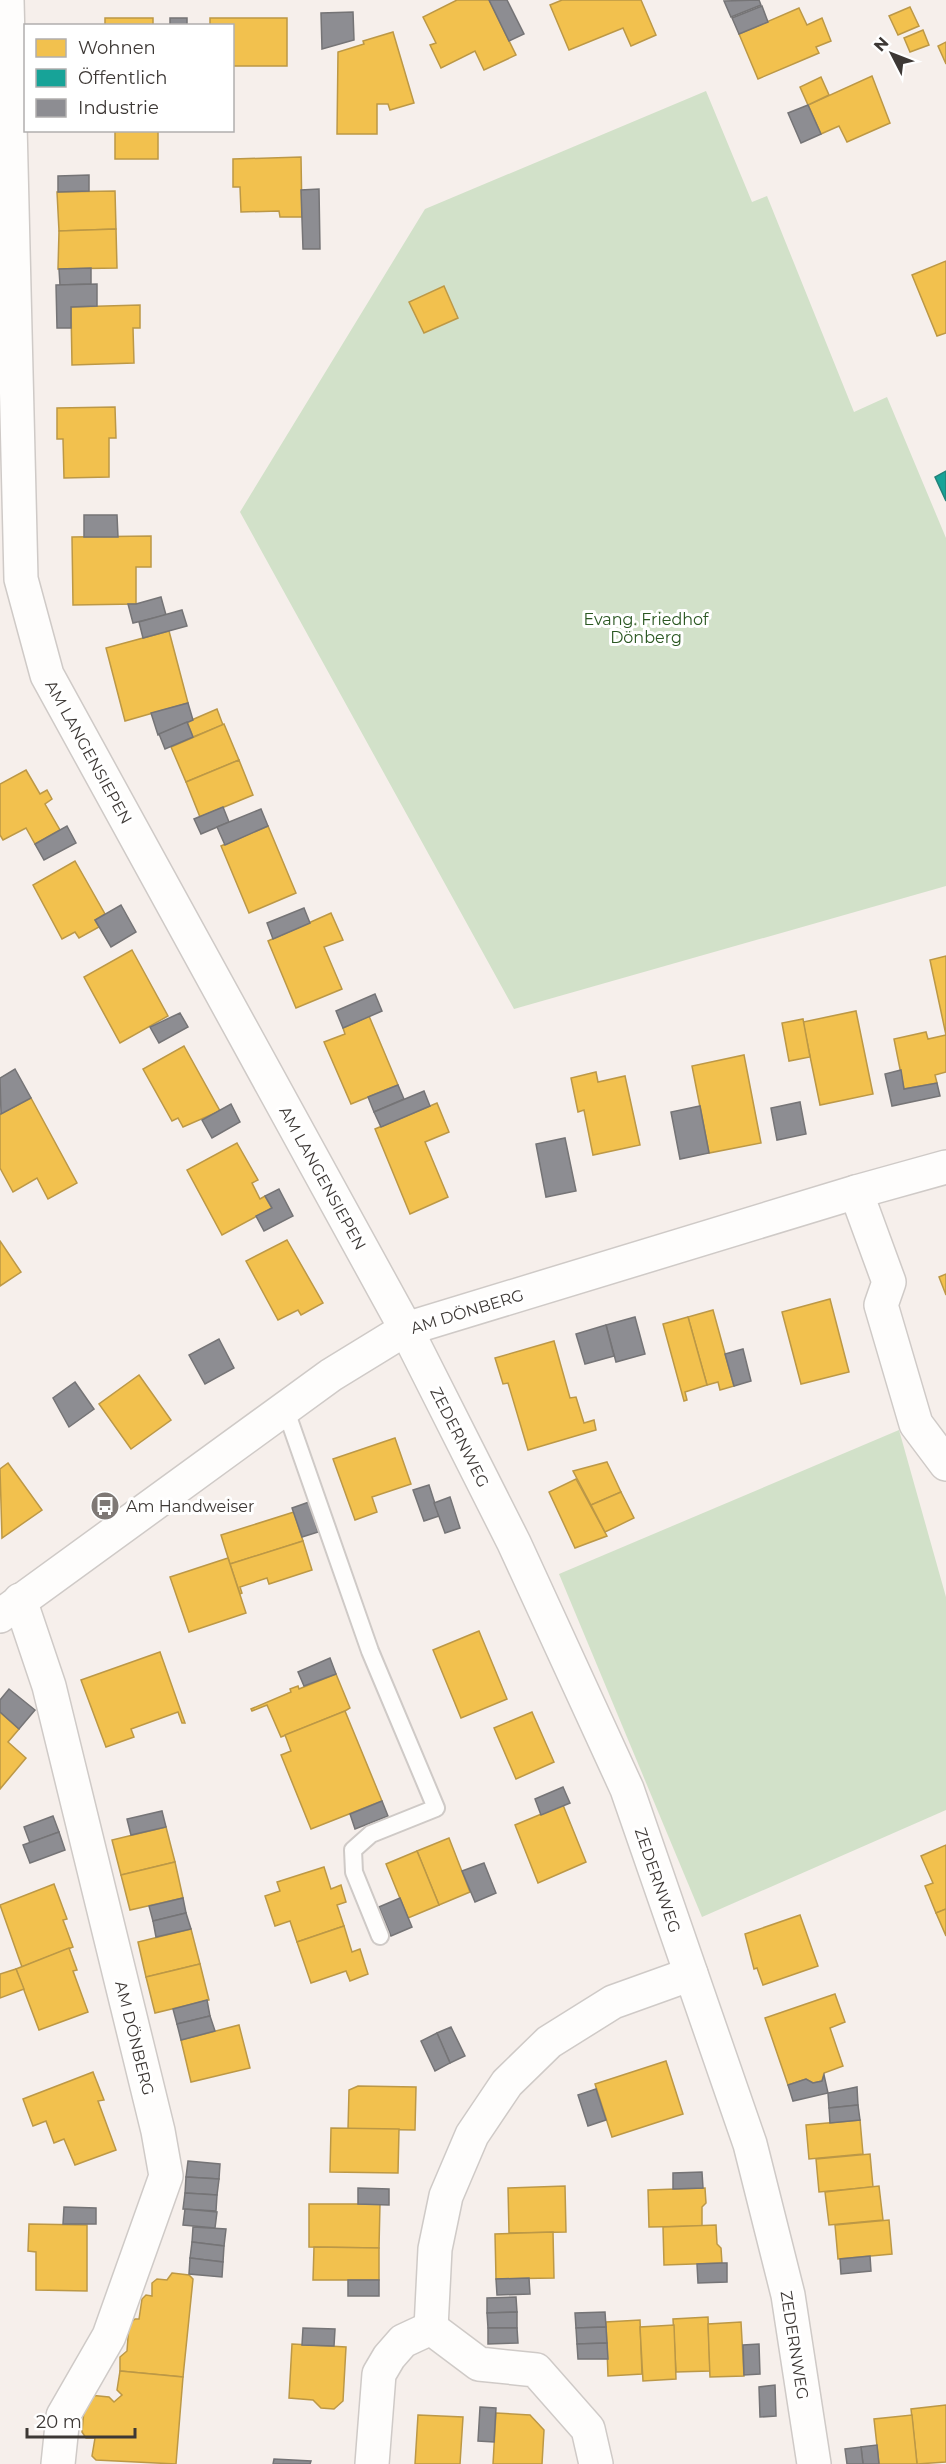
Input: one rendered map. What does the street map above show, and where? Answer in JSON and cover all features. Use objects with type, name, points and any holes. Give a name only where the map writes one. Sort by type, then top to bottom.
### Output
[{"type":"street","name":"AM LANGENSIEPEN","points":[[7,0],[21,579],[47,675],[406,1329]]},
{"type":"street","name":"AM DÖNBERG","points":[[58,2464],[63,2416],[110,2336],[166,2176],[158,2131],[49,1686],[10,1608],[331,1375],[406,1329],[856,1192],[946,1167]]},
{"type":"street","points":[[856,1192],[889,1282],[881,1305],[916,1424],[946,1464]]},
{"type":"street","name":"ZEDERNWEG","points":[[406,1329],[514,1543],[627,1788],[750,2144],[788,2295],[814,2464]]},
{"type":"street","points":[[431,2328],[435,2249],[446,2196],[472,2135],[507,2083],[549,2042],[613,2002],[691,1974]]},
{"type":"street","points":[[372,2464],[379,2374],[388,2357],[403,2341],[431,2328]]},
{"type":"street","points":[[431,2328],[479,2364],[536,2370],[588,2429],[596,2464]]},
{"type":"lane","points":[[285,1408],[370,1651],[436,1808],[371,1834],[353,1850],[354,1872],[380,1936]]},
{"type":"green space","name":"Evang. Friedhof Dönberg","points":[[706,91],[752,202],[767,196],[854,412],[887,397],[946,538],[946,886],[514,1009],[240,512],[425,209]]},
{"type":"green space","points":[[899,1430],[946,1597],[946,1810],[702,1917],[559,1574]]},
{"type":"building: Wohnen","points":[[457,0],[489,0],[516,55],[484,70],[475,51],[441,68],[430,45],[436,43],[423,17]]},
{"type":"building: Wohnen","points":[[562,0],[641,0],[656,35],[631,46],[623,28],[569,50],[550,5]]},
{"type":"building: Wohnen","points":[[910,7],[919,26],[898,35],[889,16]]},
{"type":"building: Wohnen","points":[[799,8],[807,25],[822,18],[831,41],[816,47],[819,53],[758,79],[739,34]]},
{"type":"building: Wohnen","points":[[105,18],[153,18],[153,24],[105,24]]},
{"type":"building: Wohnen","points":[[210,18],[287,18],[287,66],[234,66],[234,24],[210,24]]},
{"type":"building: Wohnen","points":[[923,30],[929,45],[910,52],[904,38]]},
{"type":"building: Wohnen","points":[[393,32],[414,103],[390,110],[388,104],[377,104],[377,134],[337,134],[338,52]]},
{"type":"building: Wohnen","points":[[946,42],[946,64],[938,46]]},
{"type":"building: Wohnen","points":[[872,76],[890,123],[847,142],[839,126],[821,134],[808,105]]},
{"type":"building: Wohnen","points":[[821,77],[829,95],[808,105],[800,87]]},
{"type":"building: Wohnen","points":[[115,132],[158,132],[158,159],[115,159]]},
{"type":"building: Wohnen","points":[[301,157],[302,217],[280,217],[279,211],[241,212],[240,187],[233,187],[233,159]]},
{"type":"building: Wohnen","points":[[115,191],[116,229],[59,231],[57,192]]},
{"type":"building: Wohnen","points":[[116,229],[117,268],[58,269],[59,231]]},
{"type":"building: Wohnen","points":[[946,261],[946,333],[937,336],[912,275]]},
{"type":"building: Wohnen","points":[[444,286],[458,318],[424,333],[409,302]]},
{"type":"building: Wohnen","points":[[140,305],[140,328],[133,328],[134,363],[72,365],[71,307]]},
{"type":"building: Wohnen","points":[[115,407],[116,438],[109,438],[109,477],[64,478],[63,439],[57,439],[57,408]]},
{"type":"building: Wohnen","points":[[151,536],[151,567],[136,567],[136,604],[73,605],[72,537]]},
{"type":"building: Wohnen","points":[[169,631],[188,703],[125,721],[106,648]]},
{"type":"building: Wohnen","points":[[217,709],[223,725],[193,737],[187,722]]},
{"type":"building: Wohnen","points":[[224,724],[239,760],[186,782],[171,747]]},
{"type":"building: Wohnen","points":[[239,760],[253,795],[200,817],[186,782]]},
{"type":"building: Wohnen","points":[[26,770],[40,794],[47,790],[52,799],[45,804],[60,830],[35,844],[26,828],[3,840],[0,835],[0,784]]},
{"type":"building: Wohnen","points":[[268,826],[296,893],[249,913],[221,846]]},
{"type":"building: Wohnen","points":[[75,861],[105,914],[95,920],[99,927],[79,938],[75,932],[62,939],[33,885]]},
{"type":"building: Wohnen","points":[[331,913],[343,940],[324,947],[342,989],[296,1008],[268,941]]},
{"type":"building: Wohnen","points":[[132,950],[168,1016],[120,1043],[84,977]]},
{"type":"building: Wohnen","points":[[946,956],[946,1035],[930,960]]},
{"type":"building: Wohnen","points":[[856,1011],[873,1094],[820,1105],[803,1022]]},
{"type":"building: Wohnen","points":[[369,1016],[398,1085],[351,1104],[324,1042],[345,1034],[343,1028]]},
{"type":"building: Wohnen","points":[[803,1019],[810,1057],[789,1061],[782,1023]]},
{"type":"building: Wohnen","points":[[926,1032],[928,1039],[946,1035],[946,1072],[935,1075],[937,1083],[904,1089],[894,1039]]},
{"type":"building: Wohnen","points":[[184,1046],[220,1111],[183,1127],[178,1118],[172,1121],[143,1069]]},
{"type":"building: Wohnen","points":[[744,1055],[761,1143],[709,1153],[692,1066]]},
{"type":"building: Wohnen","points":[[596,1072],[598,1082],[625,1076],[640,1145],[593,1155],[584,1110],[578,1112],[571,1078]]},
{"type":"building: Wohnen","points":[[31,1098],[77,1183],[48,1199],[37,1178],[13,1192],[0,1168],[0,1114]]},
{"type":"building: Wohnen","points":[[437,1103],[449,1132],[425,1142],[448,1197],[410,1214],[375,1129]]},
{"type":"building: Wohnen","points":[[237,1143],[258,1180],[252,1183],[260,1199],[265,1196],[272,1208],[222,1235],[187,1170]]},
{"type":"building: Wohnen","points":[[287,1240],[323,1303],[301,1315],[298,1310],[278,1320],[246,1261]]},
{"type":"building: Wohnen","points":[[0,1241],[21,1272],[0,1286]]},
{"type":"building: Wohnen","points":[[946,1274],[946,1295],[939,1277]]},
{"type":"building: Wohnen","points":[[830,1299],[849,1372],[801,1384],[782,1312]]},
{"type":"building: Wohnen","points":[[713,1310],[734,1386],[720,1390],[718,1382],[707,1385],[688,1317]]},
{"type":"building: Wohnen","points":[[688,1317],[707,1385],[685,1392],[687,1400],[684,1401],[663,1324]]},
{"type":"building: Wohnen","points":[[554,1341],[570,1398],[576,1397],[584,1423],[594,1420],[596,1430],[528,1450],[508,1383],[503,1384],[495,1358]]},
{"type":"building: Wohnen","points":[[139,1375],[171,1420],[131,1449],[99,1404]]},
{"type":"building: Wohnen","points":[[395,1438],[411,1484],[372,1497],[377,1512],[355,1520],[333,1459]]},
{"type":"building: Wohnen","points":[[607,1462],[621,1492],[591,1505],[573,1471]]},
{"type":"building: Wohnen","points":[[8,1463],[42,1510],[2,1538],[0,1469]]},
{"type":"building: Wohnen","points":[[576,1479],[607,1536],[575,1548],[549,1492]]},
{"type":"building: Wohnen","points":[[621,1492],[634,1518],[605,1532],[591,1505]]},
{"type":"building: Wohnen","points":[[294,1512],[303,1541],[230,1564],[221,1535]]},
{"type":"building: Wohnen","points":[[303,1541],[312,1570],[269,1584],[267,1578],[240,1587],[242,1593],[240,1594],[230,1564]]},
{"type":"building: Wohnen","points":[[228,1558],[246,1613],[189,1632],[170,1577]]},
{"type":"building: Wohnen","points":[[479,1631],[507,1699],[461,1718],[433,1650]]},
{"type":"building: Wohnen","points":[[160,1652],[185,1723],[182,1723],[178,1712],[131,1729],[134,1737],[106,1747],[81,1680]]},
{"type":"building: Wohnen","points":[[336,1674],[350,1708],[345,1711],[281,1737],[267,1705],[252,1711],[251,1709],[291,1692],[290,1689],[298,1686],[299,1689]]},
{"type":"building: Wohnen","points":[[345,1711],[382,1801],[311,1829],[281,1755],[291,1751],[285,1735]]},
{"type":"building: Wohnen","points":[[0,1712],[19,1729],[8,1742],[26,1758],[0,1789]]},
{"type":"building: Wohnen","points":[[532,1712],[554,1762],[516,1779],[494,1728]]},
{"type":"building: Wohnen","points":[[563,1805],[586,1862],[538,1883],[515,1825]]},
{"type":"building: Wohnen","points":[[166,1827],[175,1862],[121,1875],[112,1840]]},
{"type":"building: Wohnen","points":[[449,1838],[470,1892],[439,1905],[417,1851]]},
{"type":"building: Wohnen","points":[[946,1845],[946,1909],[936,1913],[925,1886],[933,1883],[921,1856]]},
{"type":"building: Wohnen","points":[[417,1851],[439,1905],[408,1918],[386,1864]]},
{"type":"building: Wohnen","points":[[175,1862],[183,1898],[130,1910],[121,1875]]},
{"type":"building: Wohnen","points":[[324,1867],[331,1889],[341,1885],[346,1902],[337,1905],[344,1926],[297,1942],[290,1921],[275,1926],[265,1896],[280,1891],[277,1882]]},
{"type":"building: Wohnen","points":[[54,1884],[67,1919],[63,1920],[73,1947],[22,1967],[0,1905]]},
{"type":"building: Wohnen","points":[[946,1909],[946,1936],[936,1913]]},
{"type":"building: Wohnen","points":[[800,1915],[818,1966],[763,1985],[757,1968],[754,1969],[745,1934]]},
{"type":"building: Wohnen","points":[[344,1926],[352,1952],[360,1949],[368,1974],[350,1981],[346,1971],[311,1983],[297,1942]]},
{"type":"building: Wohnen","points":[[191,1929],[200,1964],[146,1977],[138,1942]]},
{"type":"building: Wohnen","points":[[69,1948],[77,1970],[73,1971],[88,2012],[39,2030],[16,1969]]},
{"type":"building: Wohnen","points":[[200,1964],[209,2000],[155,2013],[146,1977]]},
{"type":"building: Wohnen","points":[[16,1969],[24,1989],[0,1998],[0,1974]]},
{"type":"building: Wohnen","points":[[835,1994],[845,2022],[830,2028],[843,2066],[824,2073],[822,2081],[813,2083],[806,2079],[788,2085],[765,2018]]},
{"type":"building: Wohnen","points":[[239,2025],[250,2068],[191,2082],[181,2040]]},
{"type":"building: Wohnen","points":[[666,2061],[683,2114],[612,2137],[595,2084]]},
{"type":"building: Wohnen","points":[[93,2072],[104,2100],[98,2101],[116,2150],[75,2165],[64,2139],[54,2143],[46,2121],[33,2126],[23,2099]]},
{"type":"building: Wohnen","points":[[358,2086],[416,2087],[415,2130],[348,2129],[349,2090]]},
{"type":"building: Wohnen","points":[[860,2120],[863,2154],[809,2159],[806,2125]]},
{"type":"building: Wohnen","points":[[331,2128],[399,2129],[398,2173],[330,2172]]},
{"type":"building: Wohnen","points":[[870,2154],[873,2187],[819,2192],[816,2159]]},
{"type":"building: Wohnen","points":[[565,2186],[566,2232],[509,2233],[508,2188]]},
{"type":"building: Wohnen","points":[[879,2186],[883,2220],[829,2225],[825,2192]]},
{"type":"building: Wohnen","points":[[705,2188],[706,2203],[702,2207],[702,2226],[649,2227],[648,2190]]},
{"type":"building: Wohnen","points":[[309,2204],[380,2204],[379,2248],[309,2247]]},
{"type":"building: Wohnen","points":[[889,2220],[892,2254],[838,2259],[835,2225]]},
{"type":"building: Wohnen","points":[[29,2224],[87,2225],[87,2291],[36,2290],[36,2252],[28,2251]]},
{"type":"building: Wohnen","points":[[716,2225],[717,2244],[721,2248],[722,2263],[664,2265],[663,2227]]},
{"type":"building: Wohnen","points":[[553,2232],[554,2278],[496,2279],[495,2234]]},
{"type":"building: Wohnen","points":[[314,2247],[379,2248],[379,2280],[313,2280]]},
{"type":"building: Wohnen","points":[[172,2273],[189,2275],[193,2279],[183,2377],[120,2371],[120,2357],[127,2351],[129,2324],[139,2319],[142,2299],[146,2295],[152,2296],[152,2283],[157,2279],[167,2280]]},
{"type":"building: Wohnen","points":[[708,2317],[710,2371],[676,2372],[673,2319]]},
{"type":"building: Wohnen","points":[[640,2320],[642,2374],[608,2376],[606,2322]]},
{"type":"building: Wohnen","points":[[741,2322],[744,2376],[710,2377],[708,2324]]},
{"type":"building: Wohnen","points":[[674,2325],[676,2379],[643,2381],[640,2327]]},
{"type":"building: Wohnen","points":[[292,2344],[346,2347],[343,2401],[334,2409],[321,2408],[313,2400],[289,2398]]},
{"type":"building: Wohnen","points":[[120,2371],[183,2377],[176,2464],[96,2460],[92,2456],[95,2438],[86,2438],[82,2432],[85,2399],[89,2395],[109,2397],[114,2402],[122,2395],[117,2390]]},
{"type":"building: Wohnen","points":[[946,2405],[946,2462],[917,2464],[911,2409]]},
{"type":"building: Wohnen","points":[[496,2413],[530,2415],[544,2430],[542,2464],[493,2464]]},
{"type":"building: Wohnen","points":[[418,2415],[463,2417],[460,2464],[415,2464]]},
{"type":"building: Wohnen","points":[[912,2415],[917,2464],[879,2464],[874,2419]]},
{"type":"building: Öffentlich","points":[[946,471],[946,501],[935,477]]},
{"type":"building: Industrie","points":[[489,0],[507,0],[524,34],[509,41]]},
{"type":"building: Industrie","points":[[759,0],[761,5],[731,17],[724,1]]},
{"type":"building: Industrie","points":[[762,6],[768,22],[739,34],[732,18]]},
{"type":"building: Industrie","points":[[353,12],[354,40],[322,49],[321,13]]},
{"type":"building: Industrie","points":[[170,18],[187,18],[187,24],[170,24]]},
{"type":"building: Industrie","points":[[808,105],[821,134],[801,143],[788,113]]},
{"type":"building: Industrie","points":[[89,175],[89,191],[58,192],[58,176]]},
{"type":"building: Industrie","points":[[319,189],[320,249],[303,249],[301,190]]},
{"type":"building: Industrie","points":[[91,268],[91,284],[60,285],[59,269]]},
{"type":"building: Industrie","points":[[97,284],[97,306],[71,307],[71,328],[57,328],[56,285]]},
{"type":"building: Industrie","points":[[84,515],[117,515],[118,537],[84,537]]},
{"type":"building: Industrie","points":[[161,597],[166,615],[133,623],[128,604]]},
{"type":"building: Industrie","points":[[182,610],[187,626],[143,638],[139,622]]},
{"type":"building: Industrie","points":[[188,703],[193,720],[158,735],[151,713]]},
{"type":"building: Industrie","points":[[187,722],[193,737],[165,749],[159,734]]},
{"type":"building: Industrie","points":[[223,807],[229,822],[201,834],[194,819]]},
{"type":"building: Industrie","points":[[261,809],[268,826],[225,845],[217,827]]},
{"type":"building: Industrie","points":[[67,826],[76,843],[44,860],[35,844]]},
{"type":"building: Industrie","points":[[121,905],[136,932],[111,947],[95,920]]},
{"type":"building: Industrie","points":[[304,908],[310,923],[273,939],[267,923]]},
{"type":"building: Industrie","points":[[375,994],[382,1011],[343,1028],[336,1011]]},
{"type":"building: Industrie","points":[[180,1013],[188,1027],[159,1043],[150,1027]]},
{"type":"building: Industrie","points":[[15,1069],[31,1098],[1,1114],[0,1078]]},
{"type":"building: Industrie","points":[[901,1070],[904,1089],[937,1083],[940,1096],[892,1106],[885,1074]]},
{"type":"building: Industrie","points":[[398,1085],[404,1099],[374,1112],[368,1097]]},
{"type":"building: Industrie","points":[[424,1091],[430,1106],[381,1127],[374,1112]]},
{"type":"building: Industrie","points":[[800,1102],[806,1134],[777,1140],[771,1108]]},
{"type":"building: Industrie","points":[[231,1104],[240,1122],[212,1138],[202,1120]]},
{"type":"building: Industrie","points":[[700,1106],[709,1153],[680,1159],[671,1112]]},
{"type":"building: Industrie","points":[[565,1138],[576,1191],[546,1197],[536,1144]]},
{"type":"building: Industrie","points":[[279,1189],[293,1216],[264,1231],[256,1216],[272,1208],[265,1196]]},
{"type":"building: Industrie","points":[[635,1317],[645,1354],[616,1362],[606,1325]]},
{"type":"building: Industrie","points":[[606,1325],[614,1356],[585,1364],[576,1334]]},
{"type":"building: Industrie","points":[[219,1339],[234,1368],[205,1384],[189,1355]]},
{"type":"building: Industrie","points":[[743,1349],[751,1381],[734,1386],[725,1354]]},
{"type":"building: Industrie","points":[[75,1382],[94,1409],[69,1427],[53,1398]]},
{"type":"building: Industrie","points":[[429,1485],[439,1516],[424,1521],[413,1490]]},
{"type":"building: Industrie","points":[[450,1497],[460,1528],[445,1533],[434,1503]]},
{"type":"building: Industrie","points":[[309,1502],[318,1532],[302,1537],[292,1508]]},
{"type":"building: Industrie","points":[[330,1658],[336,1674],[304,1686],[298,1672]]},
{"type":"building: Industrie","points":[[9,1689],[35,1710],[19,1729],[0,1712],[0,1700]]},
{"type":"building: Industrie","points":[[563,1787],[570,1803],[541,1815],[535,1799]]},
{"type":"building: Industrie","points":[[382,1801],[388,1816],[355,1829],[350,1814]]},
{"type":"building: Industrie","points":[[162,1811],[166,1827],[131,1835],[127,1819]]},
{"type":"building: Industrie","points":[[53,1816],[59,1832],[30,1843],[24,1827]]},
{"type":"building: Industrie","points":[[59,1832],[65,1850],[30,1863],[23,1845]]},
{"type":"building: Industrie","points":[[484,1863],[496,1893],[475,1902],[462,1871]]},
{"type":"building: Industrie","points":[[183,1898],[186,1913],[153,1921],[149,1906]]},
{"type":"building: Industrie","points":[[400,1898],[412,1927],[391,1936],[379,1907]]},
{"type":"building: Industrie","points":[[186,1913],[191,1929],[156,1937],[153,1921]]},
{"type":"building: Industrie","points":[[207,2000],[210,2016],[177,2024],[173,2009]]},
{"type":"building: Industrie","points":[[210,2016],[215,2031],[181,2040],[177,2024]]},
{"type":"building: Industrie","points":[[451,2027],[465,2056],[450,2063],[437,2033]]},
{"type":"building: Industrie","points":[[437,2033],[450,2063],[435,2071],[421,2041]]},
{"type":"building: Industrie","points":[[824,2075],[828,2093],[793,2101],[788,2085],[806,2079],[813,2083],[822,2081]]},
{"type":"building: Industrie","points":[[857,2087],[858,2105],[829,2108],[828,2093]]},
{"type":"building: Industrie","points":[[596,2089],[606,2120],[588,2126],[578,2095]]},
{"type":"building: Industrie","points":[[858,2105],[860,2120],[830,2123],[829,2108]]},
{"type":"building: Industrie","points":[[188,2161],[220,2164],[219,2179],[186,2177]]},
{"type":"building: Industrie","points":[[702,2172],[703,2188],[673,2189],[673,2173]]},
{"type":"building: Industrie","points":[[186,2177],[219,2179],[217,2195],[185,2193]]},
{"type":"building: Industrie","points":[[358,2188],[389,2189],[389,2205],[358,2204]]},
{"type":"building: Industrie","points":[[185,2193],[217,2195],[216,2211],[183,2209]]},
{"type":"building: Industrie","points":[[64,2207],[96,2208],[96,2224],[63,2224]]},
{"type":"building: Industrie","points":[[185,2209],[217,2212],[215,2228],[183,2225]]},
{"type":"building: Industrie","points":[[193,2227],[226,2229],[224,2246],[192,2242]]},
{"type":"building: Industrie","points":[[192,2242],[224,2246],[223,2262],[190,2258]]},
{"type":"building: Industrie","points":[[870,2256],[871,2271],[841,2274],[840,2259]]},
{"type":"building: Industrie","points":[[190,2258],[223,2262],[222,2277],[189,2274]]},
{"type":"building: Industrie","points":[[727,2263],[727,2282],[698,2283],[697,2264]]},
{"type":"building: Industrie","points":[[529,2278],[530,2294],[497,2295],[496,2279]]},
{"type":"building: Industrie","points":[[348,2280],[379,2280],[379,2296],[348,2296]]},
{"type":"building: Industrie","points":[[516,2297],[517,2312],[487,2313],[487,2298]]},
{"type":"building: Industrie","points":[[517,2312],[517,2328],[488,2328],[487,2313]]},
{"type":"building: Industrie","points":[[605,2312],[606,2327],[576,2328],[575,2313]]},
{"type":"building: Industrie","points":[[606,2327],[607,2343],[577,2344],[576,2328]]},
{"type":"building: Industrie","points":[[303,2328],[335,2329],[334,2346],[302,2345]]},
{"type":"building: Industrie","points":[[488,2328],[517,2328],[518,2343],[488,2344]]},
{"type":"building: Industrie","points":[[607,2343],[608,2359],[578,2359],[577,2344]]},
{"type":"building: Industrie","points":[[759,2344],[760,2374],[744,2375],[743,2345]]},
{"type":"building: Industrie","points":[[775,2385],[776,2416],[760,2417],[759,2387]]},
{"type":"building: Industrie","points":[[480,2407],[496,2408],[494,2442],[478,2441]]},
{"type":"building: Industrie","points":[[877,2445],[879,2464],[863,2464],[861,2447]]},
{"type":"building: Industrie","points":[[861,2447],[863,2464],[847,2464],[845,2449]]},
{"type":"building: Industrie","points":[[274,2459],[311,2461],[310,2464],[273,2464]]},
{"type":"place","name":"Am Handweiser","points":[[105,1506]]}]
